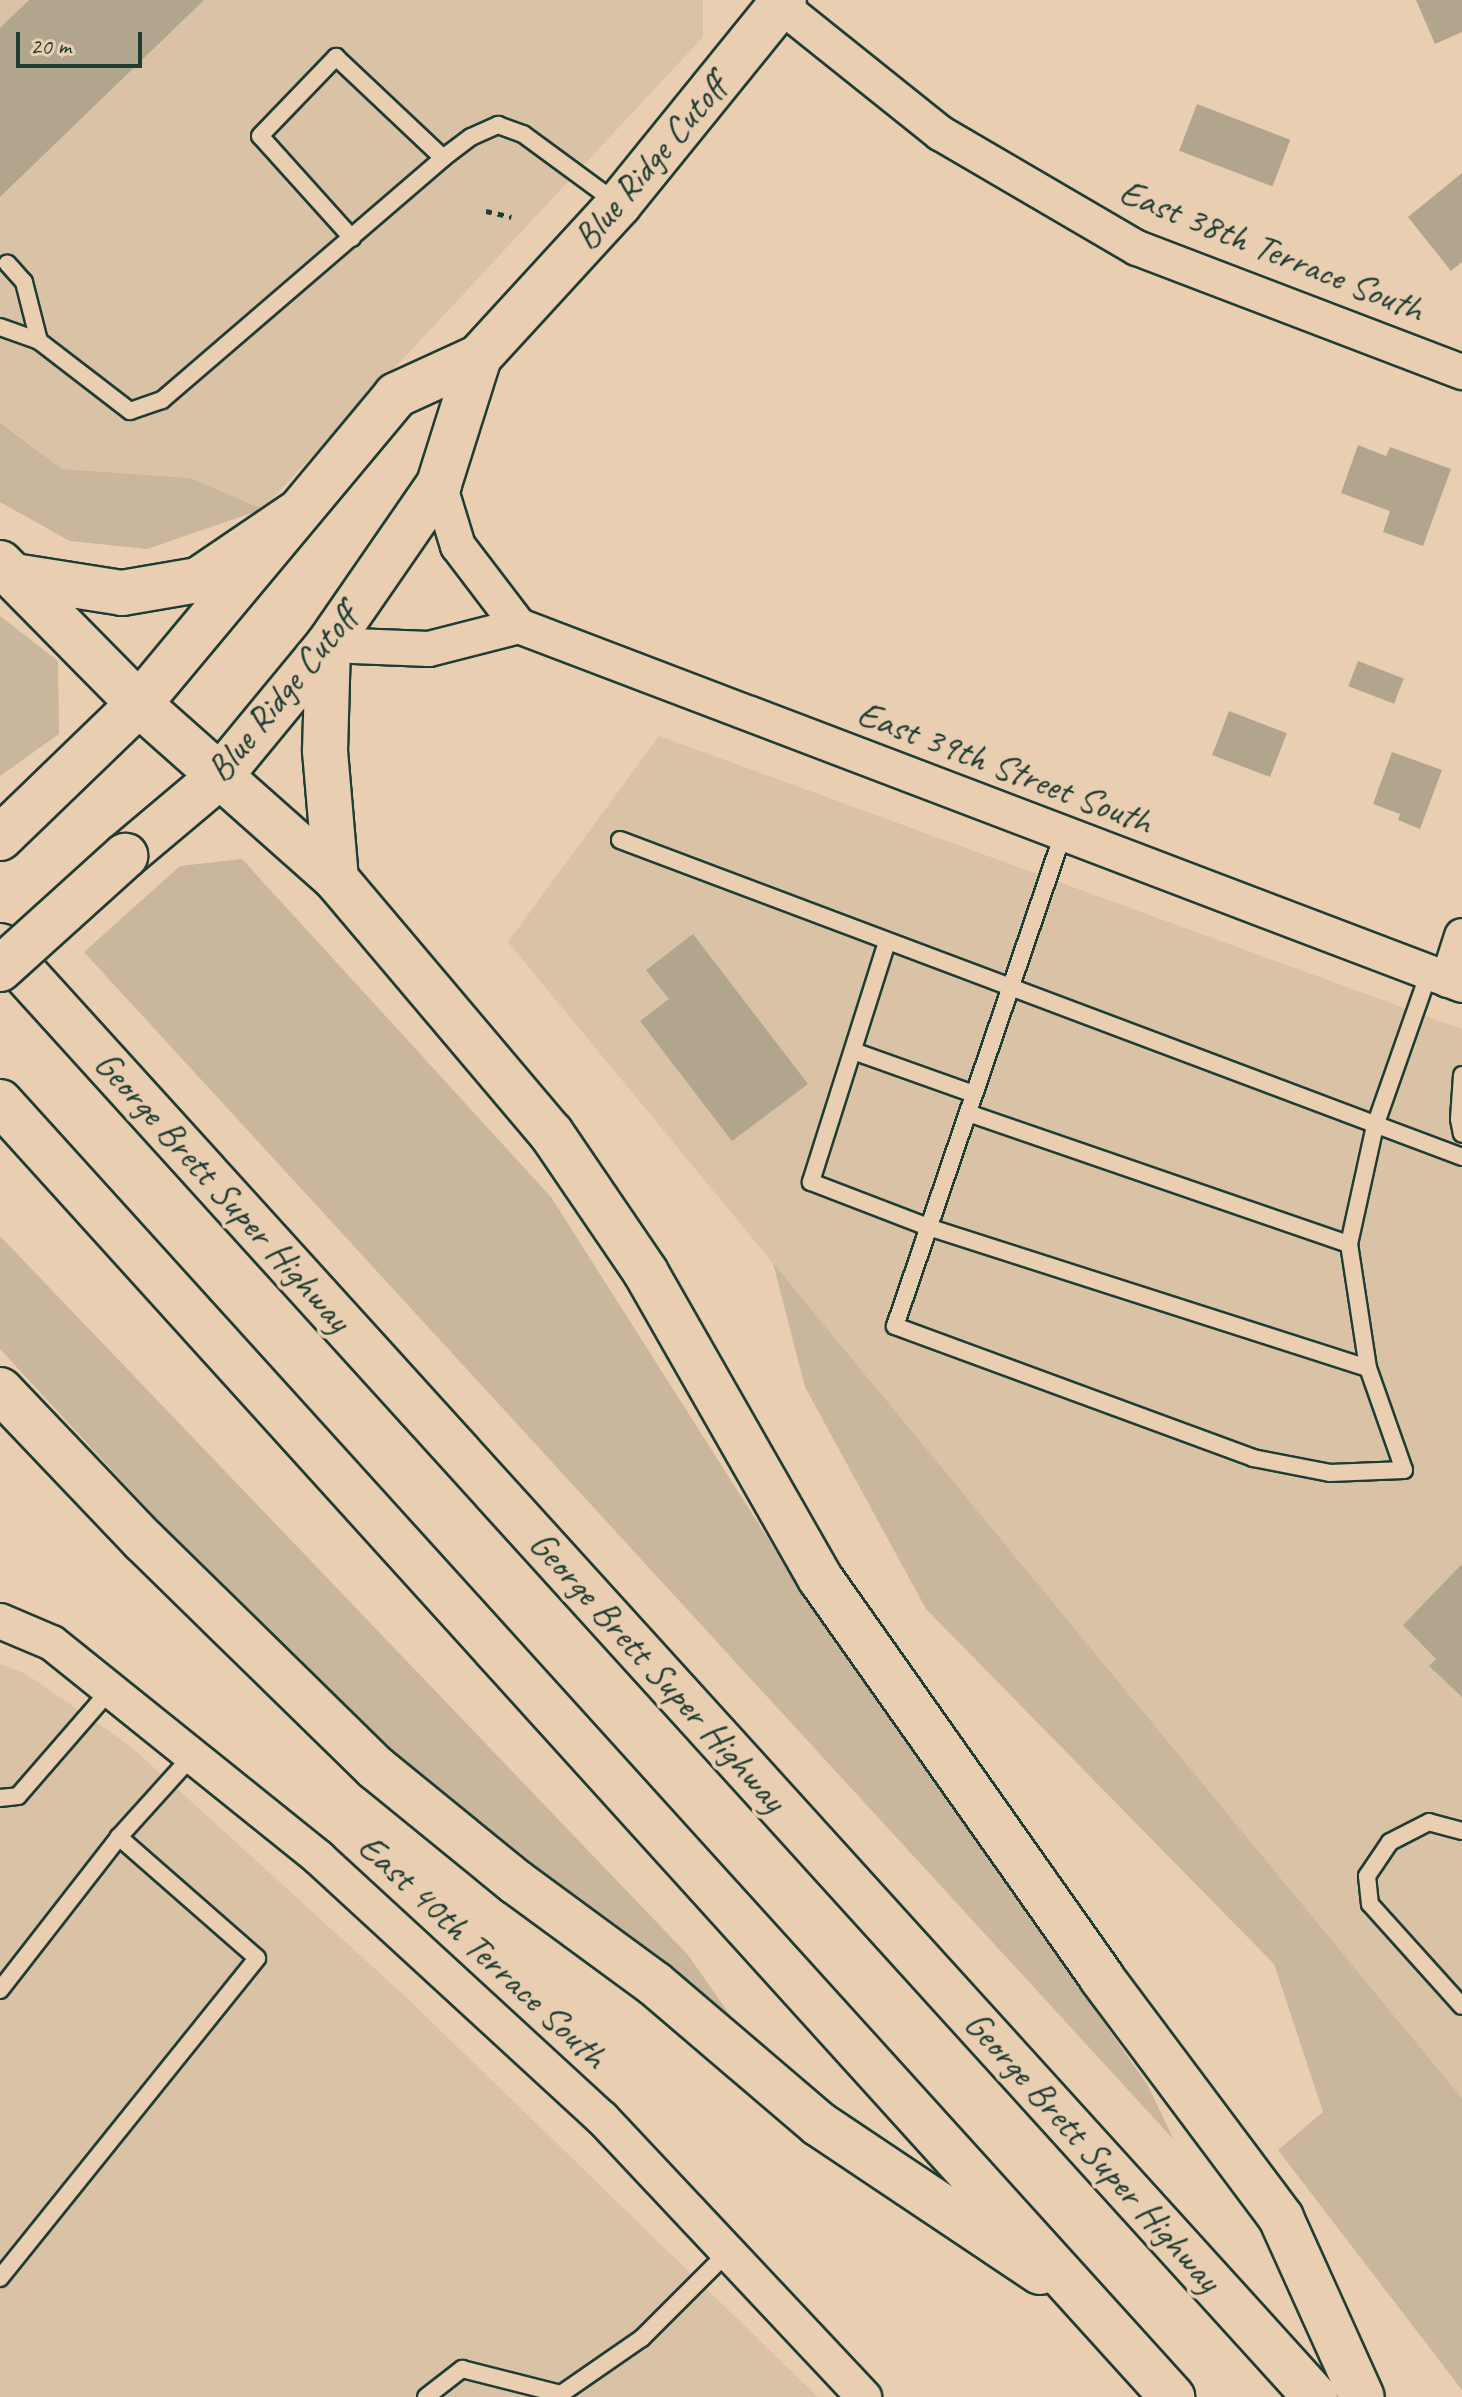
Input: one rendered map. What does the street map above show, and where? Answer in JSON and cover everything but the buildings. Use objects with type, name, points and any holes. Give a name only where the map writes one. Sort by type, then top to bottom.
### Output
[{"type":"main road","name":"Blue Ridge Cutoff","points":[[0,838],[62,782],[139,704],[396,395],[479,357],[619,204],[779,2]]},
{"type":"main road","name":"Blue Ridge Cutoff","points":[[0,969],[125,856],[220,776],[328,645],[439,484],[479,357]]},
{"type":"main road","points":[[7,570],[122,593],[198,580],[295,514]]},
{"type":"main road","points":[[7,570],[139,704],[336,879],[551,1133],[646,1273],[820,1578],[1101,1977],[1281,2218],[1362,2397]]},
{"type":"main road","points":[[328,645],[325,751],[336,879]]},
{"type":"main road","name":"George Brett Super Highway","points":[[0,946],[1315,2397]]},
{"type":"main road","points":[[0,1102],[1172,2397]]},
{"type":"main road","points":[[0,1390],[207,1604],[376,1768],[516,1882],[655,1984],[819,2124],[1095,2309]]},
{"type":"street","name":"East 38th Terrace South","points":[[779,2],[940,133],[1137,248],[1462,372]]},
{"type":"street","points":[[328,645],[429,649],[519,626],[458,546],[439,484]]},
{"type":"street","name":"East 39th Street South","points":[[519,626],[1446,979]]},
{"type":"street","points":[[1446,979],[1462,936]]},
{"type":"street","name":"East 40th Terrace South","points":[[0,1621],[52,1643],[319,1858],[602,2118],[864,2397]]},
{"type":"lane","points":[[352,238],[260,136],[336,57],[443,158]]},
{"type":"lane","points":[[0,327],[39,341],[130,411],[162,400],[443,158],[471,137],[498,125],[523,134],[619,204]]},
{"type":"lane","points":[[7,263],[24,282],[39,341]]},
{"type":"lane","points":[[1063,834],[895,1326],[1253,1458],[1330,1473],[1404,1470],[1368,1368],[1349,1244],[1375,1126],[1446,979]]},
{"type":"lane","points":[[620,840],[1462,1157]]},
{"type":"lane","points":[[887,942],[811,1182],[928,1227],[1368,1368]]},
{"type":"lane","points":[[853,1051],[974,1094]]},
{"type":"lane","points":[[1462,1075],[1459,1119],[1462,1134]]},
{"type":"lane","points":[[968,1113],[1349,1244]]},
{"type":"lane","points":[[0,1798],[18,1796],[110,1690]]},
{"type":"lane","points":[[0,1990],[119,1837],[192,1756]]},
{"type":"lane","points":[[1462,1831],[1429,1822],[1390,1842],[1367,1876],[1370,1904],[1462,2006]]},
{"type":"lane","points":[[0,2278],[257,1958],[119,1837]]},
{"type":"lane","points":[[426,2397],[462,2369],[561,2394],[642,2338],[728,2252]]},
{"type":"path","points":[[486,211],[511,217]]},
{"type":"shaded area","points":[[0,0],[703,0],[703,37],[263,509],[190,478],[62,469],[0,421]]},
{"type":"shaded area","points":[[0,422],[62,469],[190,478],[263,509],[147,549],[70,541],[0,502]]},
{"type":"shaded area","points":[[0,616],[58,661],[59,734],[0,776]]},
{"type":"shaded area","points":[[659,736],[1462,1029],[1462,2098],[508,942]]},
{"type":"shaded area","points":[[242,859],[551,1197],[805,1597],[1147,2084],[1174,2140],[84,952],[180,866]]},
{"type":"shaded area","points":[[0,1236],[688,1955],[737,2025],[431,1790],[288,1661],[0,1349]]},
{"type":"shaded area","points":[[773,1263],[1462,2098],[1462,2390],[1278,2150],[1323,2112],[1274,1964],[926,1609],[805,1387]]},
{"type":"shaded area","points":[[0,1664],[26,1674],[129,1745],[408,1999],[818,2397],[0,2397]]}]
